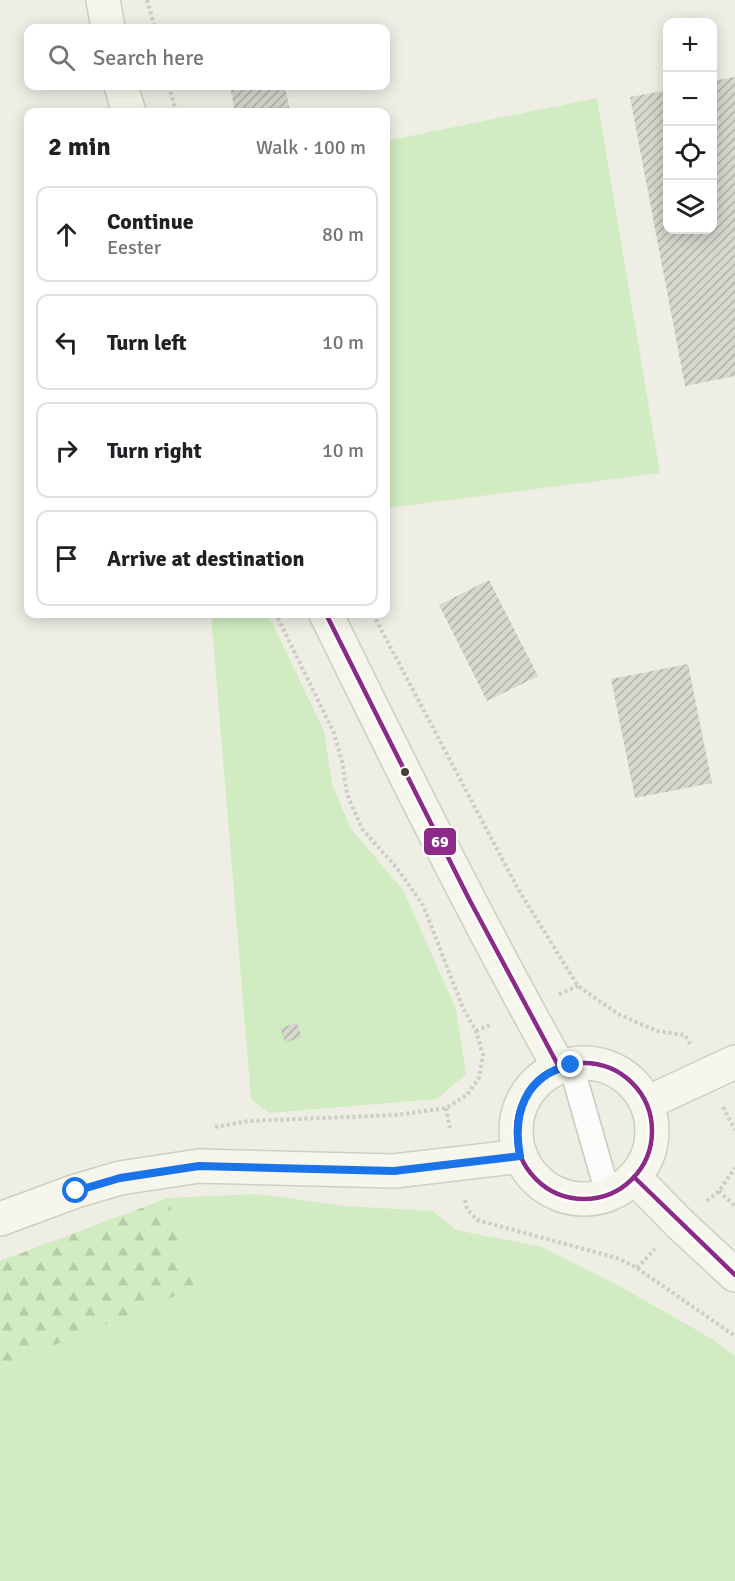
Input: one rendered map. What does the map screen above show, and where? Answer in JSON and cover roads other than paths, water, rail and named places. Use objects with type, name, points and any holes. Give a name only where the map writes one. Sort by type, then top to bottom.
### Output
[{"type":"main road","points":[[103,0],[107,24]]},
{"type":"main road","points":[[122,90],[128,108]]},
{"type":"main road","points":[[328,618],[486,936],[565,1066]]},
{"type":"main road","points":[[647,1103],[735,1062]]},
{"type":"main road","points":[[600,1064],[620,1072],[636,1086],[647,1103],[652,1129],[648,1155],[621,1186],[594,1198],[572,1198],[550,1190],[532,1175],[520,1156],[516,1135],[518,1114],[527,1094],[541,1078],[565,1066],[600,1064]]},
{"type":"main road","points":[[0,1219],[76,1191],[120,1178],[199,1166],[394,1171],[520,1156]]},
{"type":"main road","points":[[621,1186],[680,1224],[735,1275]]},
{"type":"lane","points":[[565,1066],[621,1186]]}]
